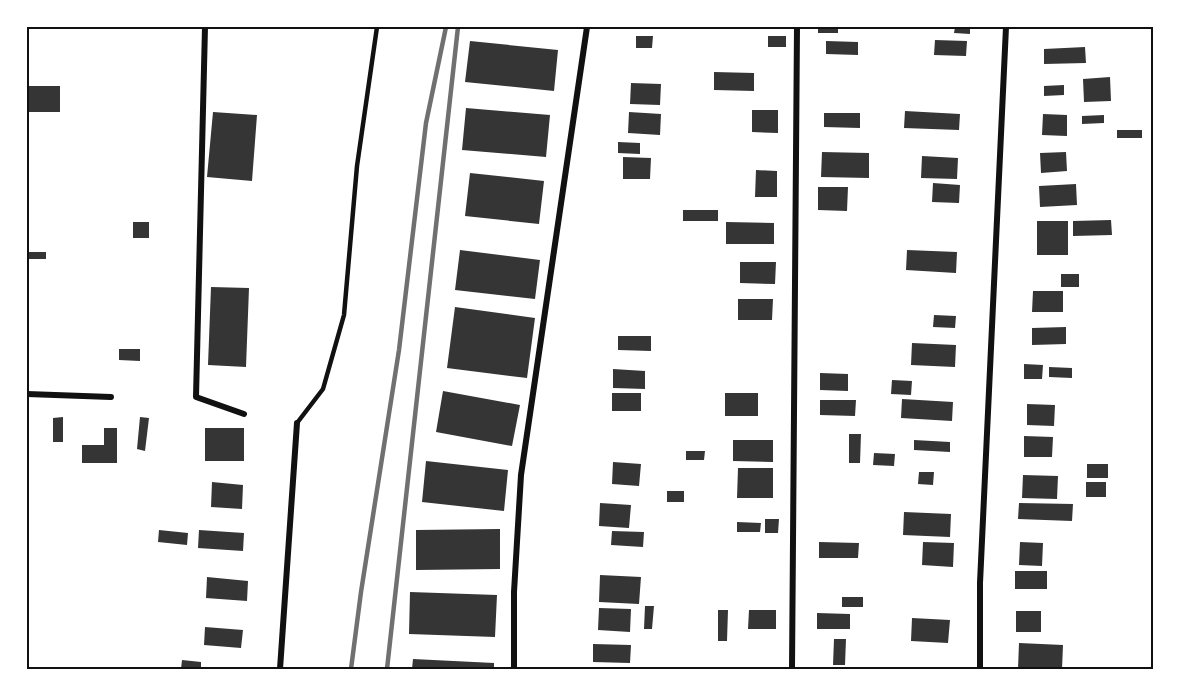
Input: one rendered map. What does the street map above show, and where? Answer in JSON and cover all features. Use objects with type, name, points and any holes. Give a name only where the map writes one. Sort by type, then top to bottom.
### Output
[{"type":"street","points":[[205,27],[196,397],[244,414]]},
{"type":"street","points":[[514,669],[514,592],[521,475],[588,27]]},
{"type":"street","points":[[792,669],[797,27]]},
{"type":"street","points":[[980,669],[980,571],[1006,27]]},
{"type":"street","points":[[27,394],[111,396]]},
{"type":"street","points":[[280,669],[297,423]]},
{"type":"lane","points":[[297,423],[323,389],[344,315],[357,166],[377,27]]},
{"type":"building","points":[[818,27],[838,27],[838,33],[818,33]]},
{"type":"building","points":[[955,27],[970,27],[970,34],[954,33]]},
{"type":"building","points":[[636,36],[653,36],[652,48],[636,48]]},
{"type":"building","points":[[768,36],[786,36],[786,47],[768,47]]},
{"type":"building","points":[[935,40],[967,41],[966,56],[934,55]]},
{"type":"building","points":[[470,41],[558,50],[554,91],[465,82]]},
{"type":"building","points":[[826,41],[858,42],[858,55],[826,54]]},
{"type":"building","points":[[1085,47],[1086,63],[1044,64],[1044,49]]},
{"type":"building","points":[[714,72],[754,73],[754,91],[714,90]]},
{"type":"building","points":[[1110,77],[1111,101],[1084,102],[1083,79]]},
{"type":"building","points":[[631,83],[661,84],[660,105],[630,104]]},
{"type":"building","points":[[1064,85],[1064,95],[1044,96],[1044,86]]},
{"type":"building","points":[[27,86],[60,86],[60,112],[27,112]]},
{"type":"building","points":[[466,108],[550,115],[546,157],[462,150]]},
{"type":"building","points":[[752,110],[778,110],[778,133],[752,132]]},
{"type":"building","points":[[905,111],[960,114],[959,130],[904,128]]},
{"type":"building","points":[[213,112],[257,115],[252,181],[207,177]]},
{"type":"building","points":[[629,112],[661,114],[660,135],[628,133]]},
{"type":"building","points":[[824,113],[860,113],[860,128],[824,127]]},
{"type":"building","points":[[1043,114],[1067,115],[1067,136],[1042,135]]},
{"type":"building","points":[[1104,115],[1104,123],[1082,124],[1082,116]]},
{"type":"building","points":[[1117,130],[1142,130],[1142,138],[1117,138]]},
{"type":"building","points":[[618,142],[640,143],[640,154],[618,153]]},
{"type":"building","points":[[822,152],[869,153],[869,178],[821,177]]},
{"type":"building","points":[[1066,152],[1067,171],[1041,173],[1040,153]]},
{"type":"building","points":[[922,156],[958,158],[957,179],[921,178]]},
{"type":"building","points":[[623,157],[651,158],[650,179],[623,179]]},
{"type":"building","points":[[756,170],[777,171],[777,197],[755,197]]},
{"type":"building","points":[[470,173],[544,181],[539,224],[465,216]]},
{"type":"building","points":[[933,183],[960,185],[959,203],[932,202]]},
{"type":"building","points":[[1076,184],[1077,205],[1040,207],[1039,186]]},
{"type":"building","points":[[818,187],[848,187],[847,211],[818,210]]},
{"type":"building","points":[[683,210],[718,210],[718,221],[683,221]]},
{"type":"building","points":[[1111,220],[1112,235],[1073,236],[1073,221]]},
{"type":"building","points":[[1037,221],[1068,221],[1068,255],[1037,255]]},
{"type":"building","points":[[133,222],[149,222],[149,238],[133,238]]},
{"type":"building","points":[[726,222],[774,223],[774,244],[726,244]]},
{"type":"building","points":[[460,250],[540,260],[535,299],[455,290]]},
{"type":"building","points":[[907,250],[957,252],[956,273],[906,270]]},
{"type":"building","points":[[27,252],[46,252],[46,259],[27,259]]},
{"type":"building","points":[[740,262],[776,262],[775,284],[740,283]]},
{"type":"building","points":[[1061,274],[1079,274],[1079,287],[1061,287]]},
{"type":"building","points":[[211,287],[249,288],[246,367],[208,365]]},
{"type":"building","points":[[1033,291],[1063,291],[1063,312],[1032,312]]},
{"type":"building","points":[[738,299],[773,299],[772,320],[738,320]]},
{"type":"building","points":[[455,307],[535,318],[527,378],[447,368]]},
{"type":"building","points":[[934,315],[956,316],[955,328],[933,327]]},
{"type":"building","points":[[1066,327],[1066,344],[1032,345],[1032,328]]},
{"type":"building","points":[[618,336],[651,336],[651,351],[618,350]]},
{"type":"building","points":[[912,343],[956,345],[955,367],[911,365]]},
{"type":"building","points":[[119,349],[140,349],[140,361],[119,360]]},
{"type":"building","points":[[1024,364],[1043,365],[1042,379],[1024,379]]},
{"type":"building","points":[[1049,367],[1072,368],[1072,378],[1049,377]]},
{"type":"building","points":[[613,369],[645,371],[645,389],[613,388]]},
{"type":"building","points":[[820,373],[848,374],[848,391],[820,390]]},
{"type":"building","points":[[892,380],[912,381],[911,395],[891,394]]},
{"type":"building","points":[[443,391],[520,405],[512,446],[436,432]]},
{"type":"building","points":[[612,393],[641,393],[641,411],[612,411]]},
{"type":"building","points":[[725,393],[758,393],[758,416],[725,416]]},
{"type":"building","points":[[902,399],[953,402],[952,421],[901,418]]},
{"type":"building","points":[[820,400],[856,400],[855,416],[820,415]]},
{"type":"building","points":[[1027,404],[1055,405],[1054,426],[1027,425]]},
{"type":"building","points":[[63,417],[63,442],[53,442],[53,418]]},
{"type":"building","points":[[140,417],[149,418],[145,451],[137,449]]},
{"type":"building","points":[[104,428],[117,428],[117,463],[82,463],[82,445],[104,445]]},
{"type":"building","points":[[205,428],[244,428],[244,461],[205,461]]},
{"type":"building","points":[[849,434],[861,434],[860,463],[849,463]]},
{"type":"building","points":[[1024,436],[1053,437],[1052,457],[1024,457]]},
{"type":"building","points":[[733,440],[773,440],[773,462],[733,461]]},
{"type":"building","points":[[914,440],[950,442],[950,452],[914,450]]},
{"type":"building","points":[[686,451],[705,451],[704,460],[686,460]]},
{"type":"building","points":[[874,453],[895,454],[894,466],[873,465]]},
{"type":"building","points":[[426,461],[508,470],[504,511],[422,502]]},
{"type":"building","points":[[613,462],[641,464],[639,486],[612,484]]},
{"type":"building","points":[[1087,464],[1108,464],[1108,478],[1087,478]]},
{"type":"building","points":[[738,468],[773,468],[773,498],[737,498]]},
{"type":"building","points":[[919,472],[934,472],[933,485],[918,484]]},
{"type":"building","points":[[1023,475],[1058,476],[1057,499],[1022,498]]},
{"type":"building","points":[[212,482],[243,485],[242,509],[211,507]]},
{"type":"building","points":[[1086,482],[1106,482],[1106,497],[1086,497]]},
{"type":"building","points":[[667,491],[684,491],[684,502],[667,502]]},
{"type":"building","points":[[600,503],[631,505],[629,528],[599,526]]},
{"type":"building","points":[[1019,503],[1073,504],[1072,521],[1018,519]]},
{"type":"building","points":[[904,512],[951,514],[950,537],[903,535]]},
{"type":"building","points":[[765,519],[779,519],[778,533],[765,533]]},
{"type":"building","points":[[737,522],[761,523],[760,532],[737,532]]},
{"type":"building","points":[[500,529],[500,569],[416,570],[416,530]]},
{"type":"building","points":[[159,530],[188,533],[187,545],[158,542]]},
{"type":"building","points":[[199,530],[244,533],[243,551],[198,548]]},
{"type":"building","points":[[612,531],[644,532],[643,547],[611,545]]},
{"type":"building","points":[[819,542],[859,543],[858,558],[819,558]]},
{"type":"building","points":[[923,542],[954,543],[953,567],[922,565]]},
{"type":"building","points":[[1020,542],[1043,543],[1042,566],[1019,565]]},
{"type":"building","points":[[1015,571],[1047,571],[1047,589],[1015,589]]},
{"type":"building","points":[[600,575],[641,577],[639,604],[599,602]]},
{"type":"building","points":[[207,577],[248,581],[247,601],[206,598]]},
{"type":"building","points":[[410,592],[497,595],[495,637],[409,634]]},
{"type":"building","points":[[842,597],[863,597],[863,607],[842,607]]},
{"type":"building","points":[[645,606],[654,606],[652,629],[644,629]]},
{"type":"building","points":[[599,608],[631,609],[630,632],[598,630]]},
{"type":"building","points":[[718,610],[728,610],[727,641],[718,641]]},
{"type":"building","points":[[749,610],[776,610],[776,629],[748,629]]},
{"type":"building","points":[[1016,611],[1041,611],[1041,632],[1016,632]]},
{"type":"building","points":[[817,613],[850,614],[850,629],[817,629]]},
{"type":"building","points":[[912,618],[950,620],[948,643],[911,641]]},
{"type":"building","points":[[205,627],[243,630],[241,648],[204,645]]},
{"type":"building","points":[[834,639],[846,639],[845,665],[833,665]]},
{"type":"building","points":[[1019,643],[1063,645],[1062,669],[1018,669]]},
{"type":"building","points":[[593,644],[631,645],[630,663],[593,662]]},
{"type":"building","points":[[413,659],[494,663],[494,669],[412,669]]},
{"type":"building","points":[[182,660],[201,662],[201,669],[181,669]]},
{"type":"railway","points":[[351,669],[399,350],[426,123],[446,27]]},
{"type":"railway","points":[[387,669],[458,27]]}]
